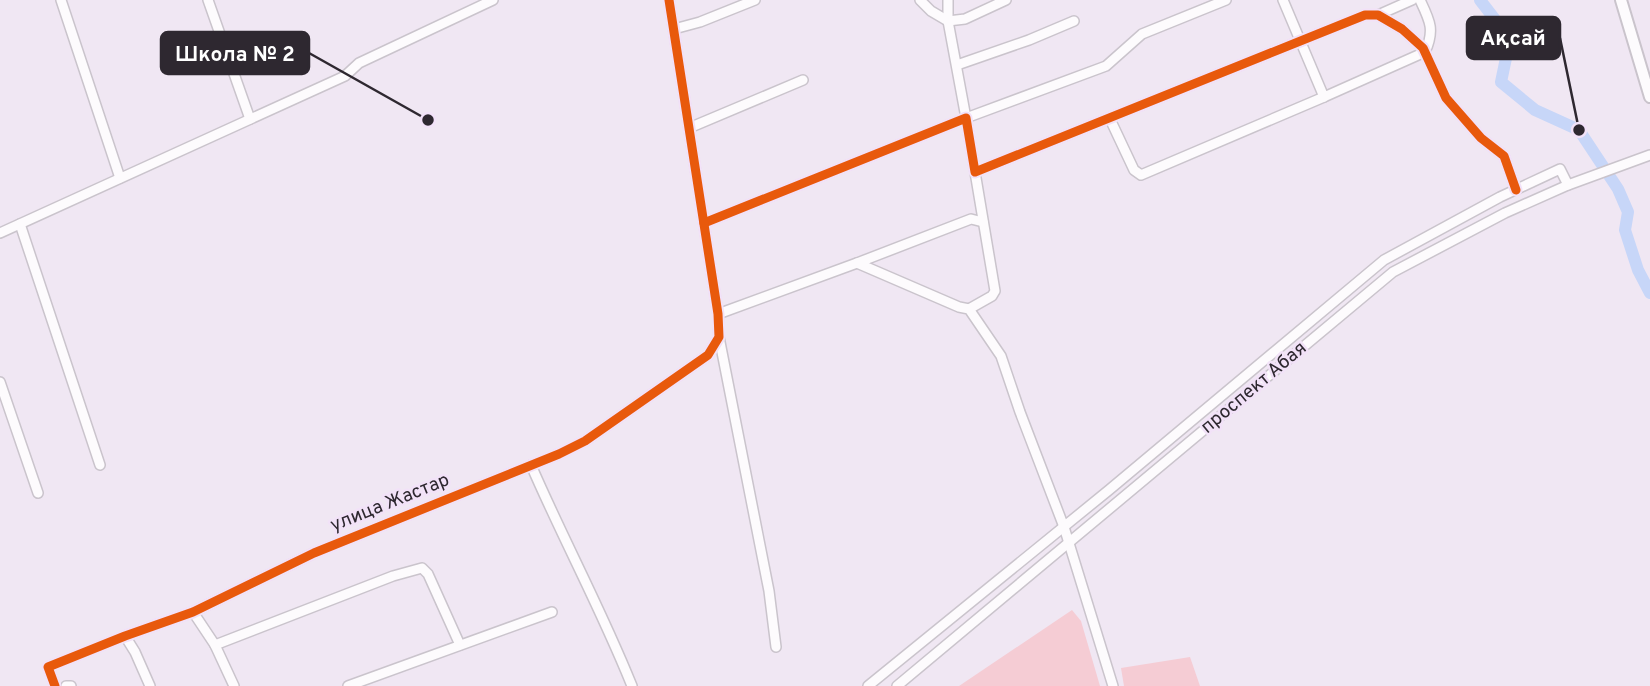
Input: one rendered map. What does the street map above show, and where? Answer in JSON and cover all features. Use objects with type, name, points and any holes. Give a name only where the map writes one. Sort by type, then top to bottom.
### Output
[{"type":"main road","points":[[1621,0],[1650,97]]},
{"type":"street","points":[[61,0],[120,178]]},
{"type":"street","points":[[208,0],[250,119]]},
{"type":"street","points":[[0,233],[347,75],[359,62],[471,4],[494,0]]},
{"type":"street","points":[[669,0],[719,314],[719,337],[769,591],[776,647]]},
{"type":"street","points":[[674,29],[700,22],[755,0]]},
{"type":"street","points":[[920,0],[948,21],[965,19],[1006,0]]},
{"type":"street","points":[[948,0],[948,21],[995,291],[992,296],[969,309]]},
{"type":"street","points":[[704,223],[966,118],[1106,66],[1142,34],[1226,0]]},
{"type":"street","points":[[1283,0],[1324,97]]},
{"type":"street","points":[[975,172],[1364,15],[1378,15],[1412,0]]},
{"type":"street","points":[[1110,118],[1134,170],[1141,175],[1425,52],[1430,42],[1432,23],[1420,0]]},
{"type":"street","points":[[1378,15],[1402,29],[1425,52],[1446,99],[1480,138],[1504,156],[1517,190]]},
{"type":"street","points":[[957,65],[1074,21]]},
{"type":"street","points":[[689,128],[803,80]]},
{"type":"street","name":"проспект Абая","points":[[897,686],[1393,272],[1505,213],[1647,156]]},
{"type":"street","name":"проспект Абая","points":[[868,686],[1064,527],[1384,260],[1560,170],[1568,186]]},
{"type":"street","points":[[719,314],[971,219],[983,222]]},
{"type":"street","points":[[20,225],[100,465]]},
{"type":"street","points":[[858,263],[969,309],[1001,356],[1023,422],[1064,527],[1113,686]]},
{"type":"street","name":"улица Жастар","points":[[55,686],[48,667],[192,612],[314,553],[585,441],[708,355],[719,337]]},
{"type":"street","points":[[0,382],[38,493]]},
{"type":"street","points":[[531,465],[555,521],[614,640],[632,686]]},
{"type":"street","points":[[215,645],[393,576],[422,568],[428,574],[460,645]]},
{"type":"street","points":[[192,612],[215,645],[234,686]]},
{"type":"street","points":[[348,686],[552,612]]},
{"type":"street","points":[[125,636],[150,686]]},
{"type":"shaded area","points":[[1072,610],[1081,621],[1100,686],[959,686]]},
{"type":"shaded area","points":[[1190,657],[1200,686],[1124,686],[1121,668]]},
{"type":"waterway","points":[[1480,0],[1510,39],[1501,82],[1535,110],[1579,130],[1618,189],[1628,212],[1625,230],[1638,270],[1650,293]]},
{"type":"cycle path","points":[[55,686],[48,667],[193,612],[314,553],[585,441],[708,355],[719,337],[718,314],[669,0]]},
{"type":"cycle path","points":[[704,223],[966,118],[975,172],[1365,15],[1378,15],[1402,29],[1423,48],[1446,98],[1481,138],[1504,156],[1516,190]]},
{"type":"place","name":"Школа № 2","points":[[428,120]]},
{"type":"place","name":"Ақсай","points":[[1579,130]]}]
